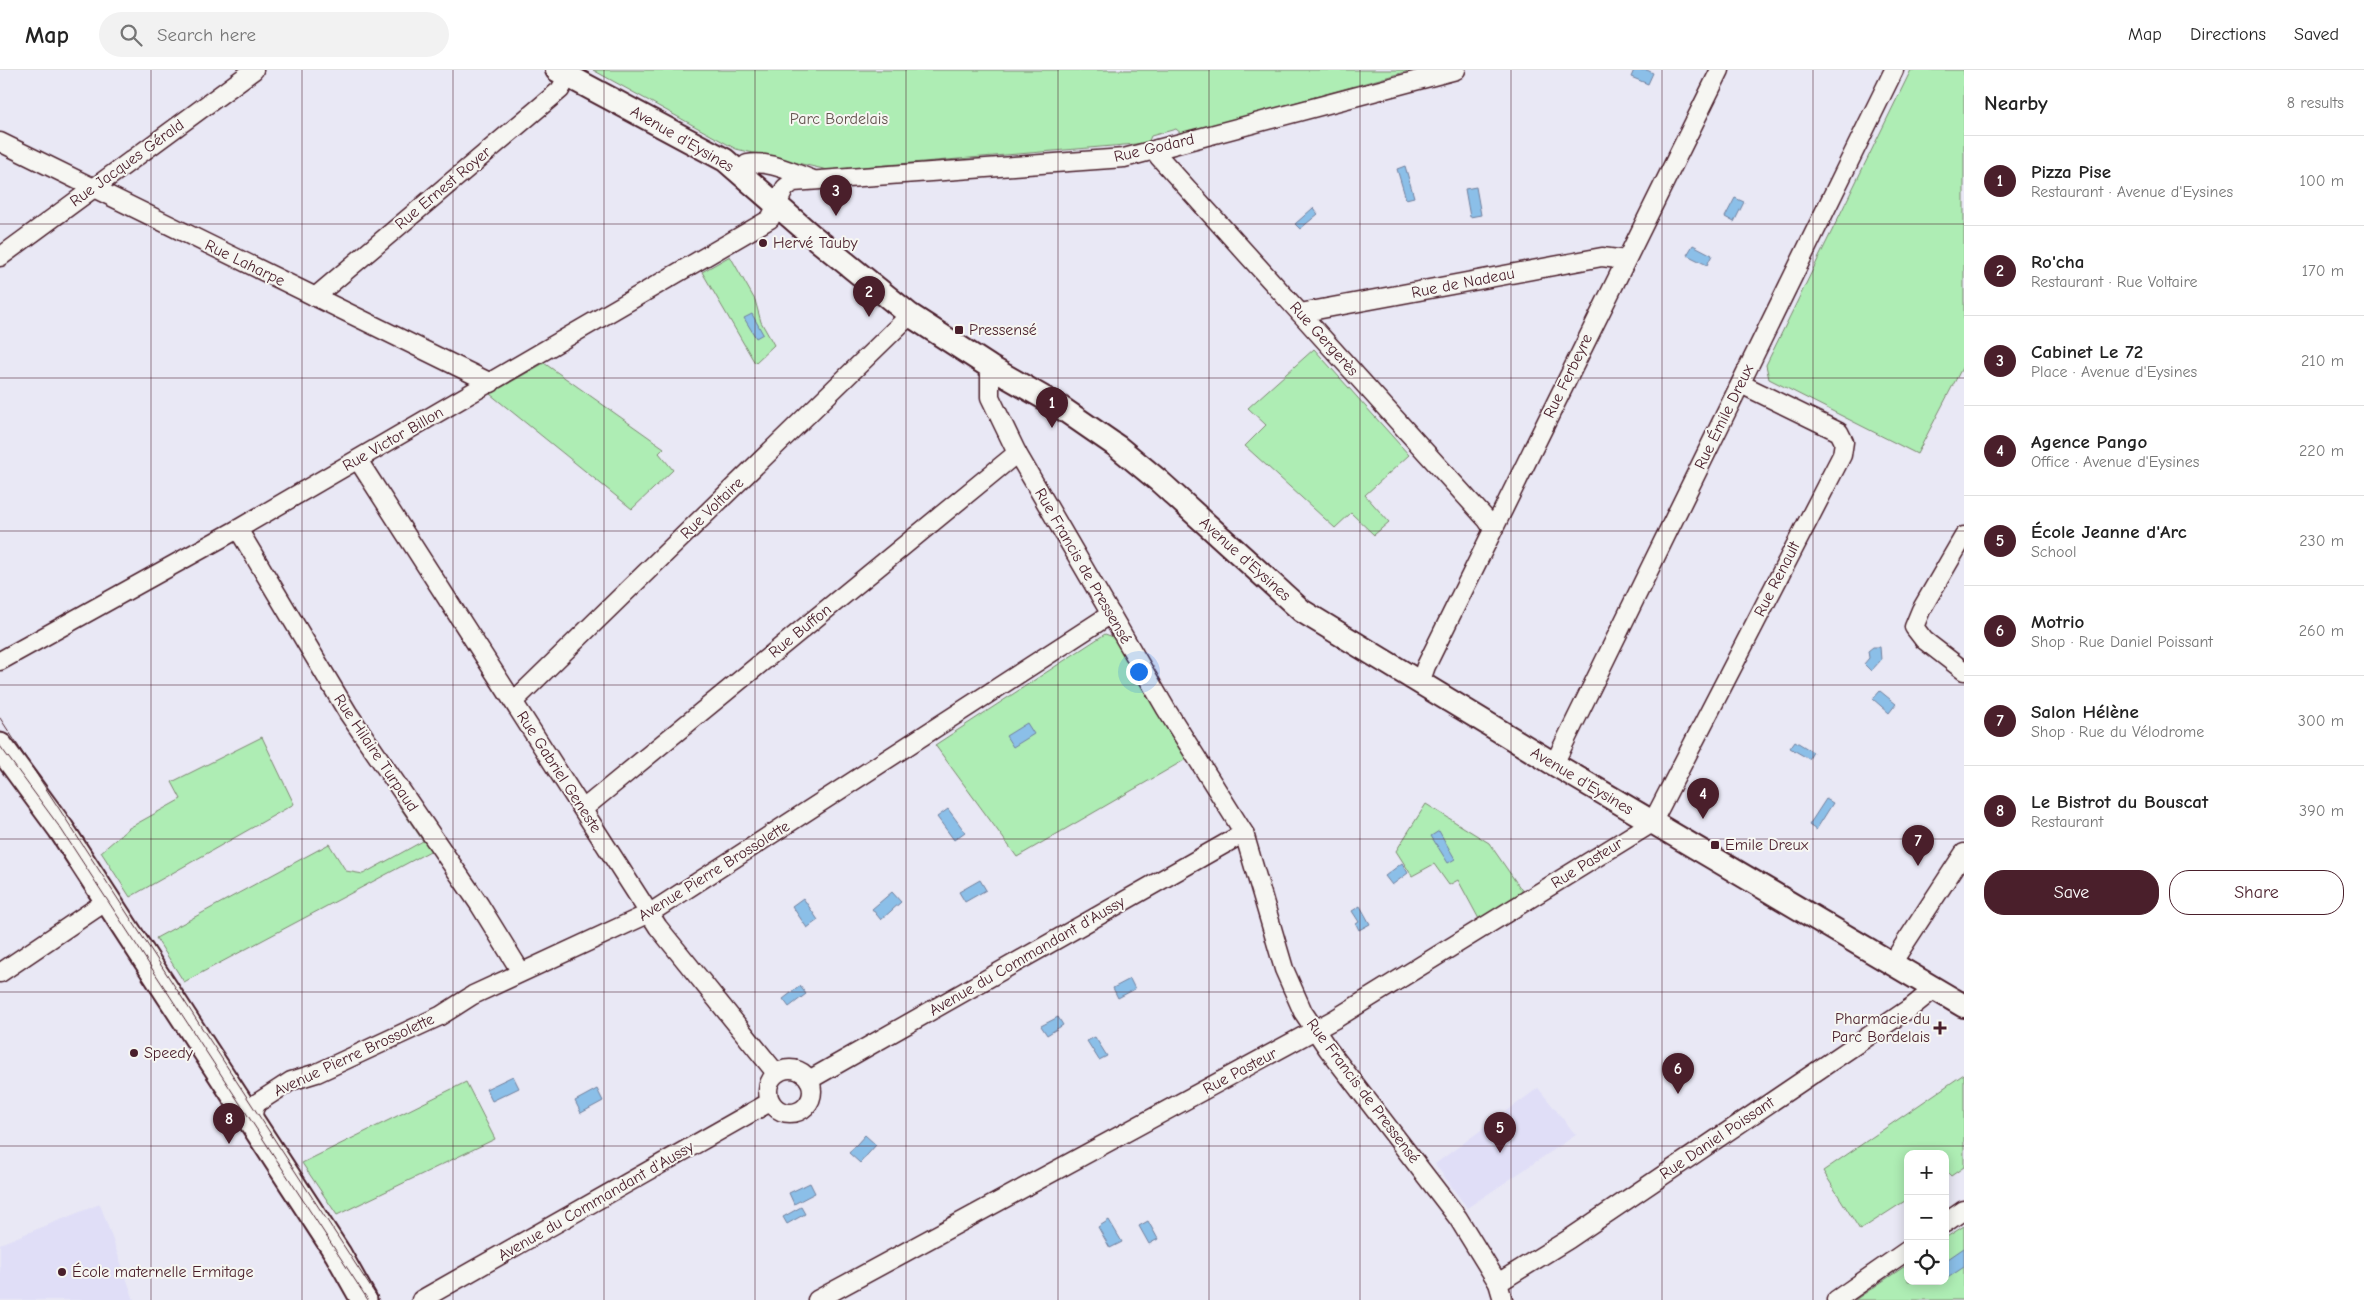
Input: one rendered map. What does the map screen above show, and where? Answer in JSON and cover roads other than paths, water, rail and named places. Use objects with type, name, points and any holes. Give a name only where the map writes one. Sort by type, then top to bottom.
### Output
[{"type":"main road","points":[[0,746],[46,807],[108,900],[338,1254],[364,1300]]},
{"type":"street","name":"Rue Jacques Gérald","points":[[0,257],[254,70]]},
{"type":"street","name":"Rue Godard","points":[[776,205],[784,188],[792,182],[1124,158],[1456,70]]},
{"type":"street","name":"Rue Ferbeyre","points":[[1420,683],[1426,666],[1493,529],[1720,70]]},
{"type":"street","name":"Rue Émile Dreux","points":[[1554,764],[1894,70]]},
{"type":"street","name":"Avenue d'Eysines","points":[[562,73],[709,150],[740,172],[776,205],[910,315],[990,367],[1060,407],[1118,447],[1160,481],[1302,610],[1652,823],[1964,1006]]},
{"type":"street","name":"Rue Ernest Royer","points":[[315,297],[560,90],[562,73]]},
{"type":"street","name":"Rue Laharpe","points":[[0,142],[491,383]]},
{"type":"street","name":"Rue Gergerès","points":[[1157,149],[1159,157],[1488,520],[1493,529]]},
{"type":"street","points":[[740,172],[747,164],[756,162],[771,165],[814,180]]},
{"type":"street","name":"Rue Victor Billon","points":[[0,661],[238,529],[491,383],[770,219],[776,205]]},
{"type":"street","name":"Rue de Nadeau","points":[[1300,314],[1602,257],[1626,260]]},
{"type":"street","name":"Rue Voltaire","points":[[514,701],[910,315]]},
{"type":"street","name":"Rue Francis de Pressensé","points":[[990,367],[990,397],[1017,453],[1166,709],[1244,833],[1284,969],[1303,1012],[1328,1049],[1458,1218],[1501,1292]]},
{"type":"street","name":"Rue Renault","points":[[1652,823],[1842,455],[1844,442],[1839,432],[1741,384]]},
{"type":"street","name":"Rue Buffon","points":[[583,810],[1017,453]]},
{"type":"street","name":"Rue Gabriel Geneste","points":[[358,460],[658,927],[776,1073]]},
{"type":"street","name":"Rue Hilaire Turpaud","points":[[238,529],[348,714],[479,904],[521,972]]},
{"type":"street","points":[[1964,536],[1921,610],[1914,627],[1924,640],[1964,671]]},
{"type":"street","name":"Avenue Pierre Brossolette","points":[[252,1122],[252,1114],[257,1103],[291,1081],[317,1073],[440,1016],[473,995],[650,913],[1111,614]]},
{"type":"street","name":"Rue Pasteur","points":[[817,1300],[1298,1040],[1315,1028],[1335,1019],[1652,823]]},
{"type":"street","name":"Avenue du Commandant d'Aussy","points":[[809,1080],[1244,833]]},
{"type":"street","points":[[1892,963],[1964,853]]},
{"type":"street","points":[[0,974],[108,900]]},
{"type":"street","name":"Rue Daniel Poissant","points":[[1501,1292],[1569,1239],[1913,1006],[1934,989]]},
{"type":"street","points":[[783,1069],[798,1070],[809,1080],[812,1095],[804,1108],[798,1112],[782,1112],[770,1102],[767,1089],[769,1083],[776,1073],[783,1069]]},
{"type":"street","name":"Avenue du Commandant d'Aussy","points":[[421,1300],[770,1102]]},
{"type":"street","points":[[1949,1220],[1964,1210]]},
{"type":"street","points":[[1836,1300],[1904,1253]]},
{"type":"water","points":[[1634,70],[1647,70],[1653,73],[1648,84],[1631,77]]},
{"type":"water","points":[[1405,166],[1414,197],[1406,199],[1397,169]]},
{"type":"water","points":[[1476,187],[1481,215],[1470,217],[1465,189]]},
{"type":"water","points":[[1735,198],[1744,202],[1734,222],[1725,217]]},
{"type":"water","points":[[1313,208],[1318,214],[1300,229],[1295,224]]},
{"type":"water","points":[[1693,245],[1712,255],[1707,265],[1687,255]]},
{"type":"water","points":[[752,314],[763,334],[756,338],[744,318]]},
{"type":"water","points":[[1873,647],[1880,647],[1881,660],[1871,671],[1864,664],[1869,658],[1868,651]]},
{"type":"water","points":[[1880,691],[1896,704],[1889,713],[1873,699]]},
{"type":"water","points":[[1027,723],[1034,734],[1013,747],[1006,736]]},
{"type":"water","points":[[1795,741],[1813,752],[1809,759],[1790,748]]},
{"type":"water","points":[[1826,799],[1833,803],[1816,830],[1809,825]]},
{"type":"water","points":[[948,809],[965,832],[954,840],[937,817]]},
{"type":"water","points":[[1439,831],[1455,859],[1448,863],[1431,836]]},
{"type":"water","points":[[1402,863],[1408,873],[1392,885],[1385,876]]},
{"type":"water","points":[[980,880],[986,890],[965,902],[959,892]]},
{"type":"water","points":[[892,892],[901,902],[881,920],[872,909]]},
{"type":"water","points":[[803,898],[818,920],[807,928],[792,906]]},
{"type":"water","points":[[1360,906],[1370,924],[1359,930],[1356,924],[1359,922],[1352,911]]},
{"type":"water","points":[[1130,979],[1135,989],[1118,998],[1113,988]]},
{"type":"water","points":[[800,986],[806,994],[789,1007],[783,999]]},
{"type":"water","points":[[1058,1017],[1063,1025],[1047,1035],[1041,1026]]},
{"type":"water","points":[[1095,1037],[1107,1056],[1099,1060],[1087,1041]]},
{"type":"water","points":[[513,1076],[519,1088],[492,1101],[486,1089]]},
{"type":"water","points":[[597,1089],[603,1101],[581,1113],[575,1101]]},
{"type":"water","points":[[865,1135],[876,1145],[860,1163],[849,1153]]},
{"type":"water","points":[[810,1183],[815,1193],[794,1204],[789,1193]]},
{"type":"water","points":[[801,1207],[805,1214],[787,1224],[783,1217]]},
{"type":"water","points":[[1109,1220],[1122,1242],[1110,1248],[1098,1227]]},
{"type":"water","points":[[1148,1221],[1158,1239],[1149,1244],[1139,1226]]},
{"type":"water","points":[[1964,1248],[1964,1267],[1949,1277],[1949,1258]]},
{"type":"tram line","points":[[0,718],[379,1300]]},
{"type":"tram line","points":[[0,746],[61,829],[368,1300]]},
{"type":"place","name":"Cabinet Le 72","points":[[836,216]]},
{"type":"place","name":"Hervé Tauby","points":[[763,243]]},
{"type":"place","name":"Ro'cha","points":[[869,317]]},
{"type":"place","name":"Pressensé","points":[[959,330]]},
{"type":"place","name":"Pizza Pise","points":[[1052,428]]},
{"type":"place","name":"Agence Pango","points":[[1703,819]]},
{"type":"place","name":"Emile Dreux","points":[[1715,845]]},
{"type":"place","name":"Salon Hélène","points":[[1918,866]]},
{"type":"place","name":"Pharmacie du Parc Bordelais","points":[[1940,1028]]},
{"type":"place","name":"Speedy","points":[[134,1053]]},
{"type":"place","name":"Motrio","points":[[1678,1094]]},
{"type":"place","name":"Le Bistrot du Bouscat","points":[[229,1144]]},
{"type":"place","name":"École Jeanne d'Arc","points":[[1500,1153]]},
{"type":"place","name":"École maternelle Ermitage","points":[[62,1272]]},
{"type":"park label","name":"Parc Bordelais","points":[[839,119]]}]
